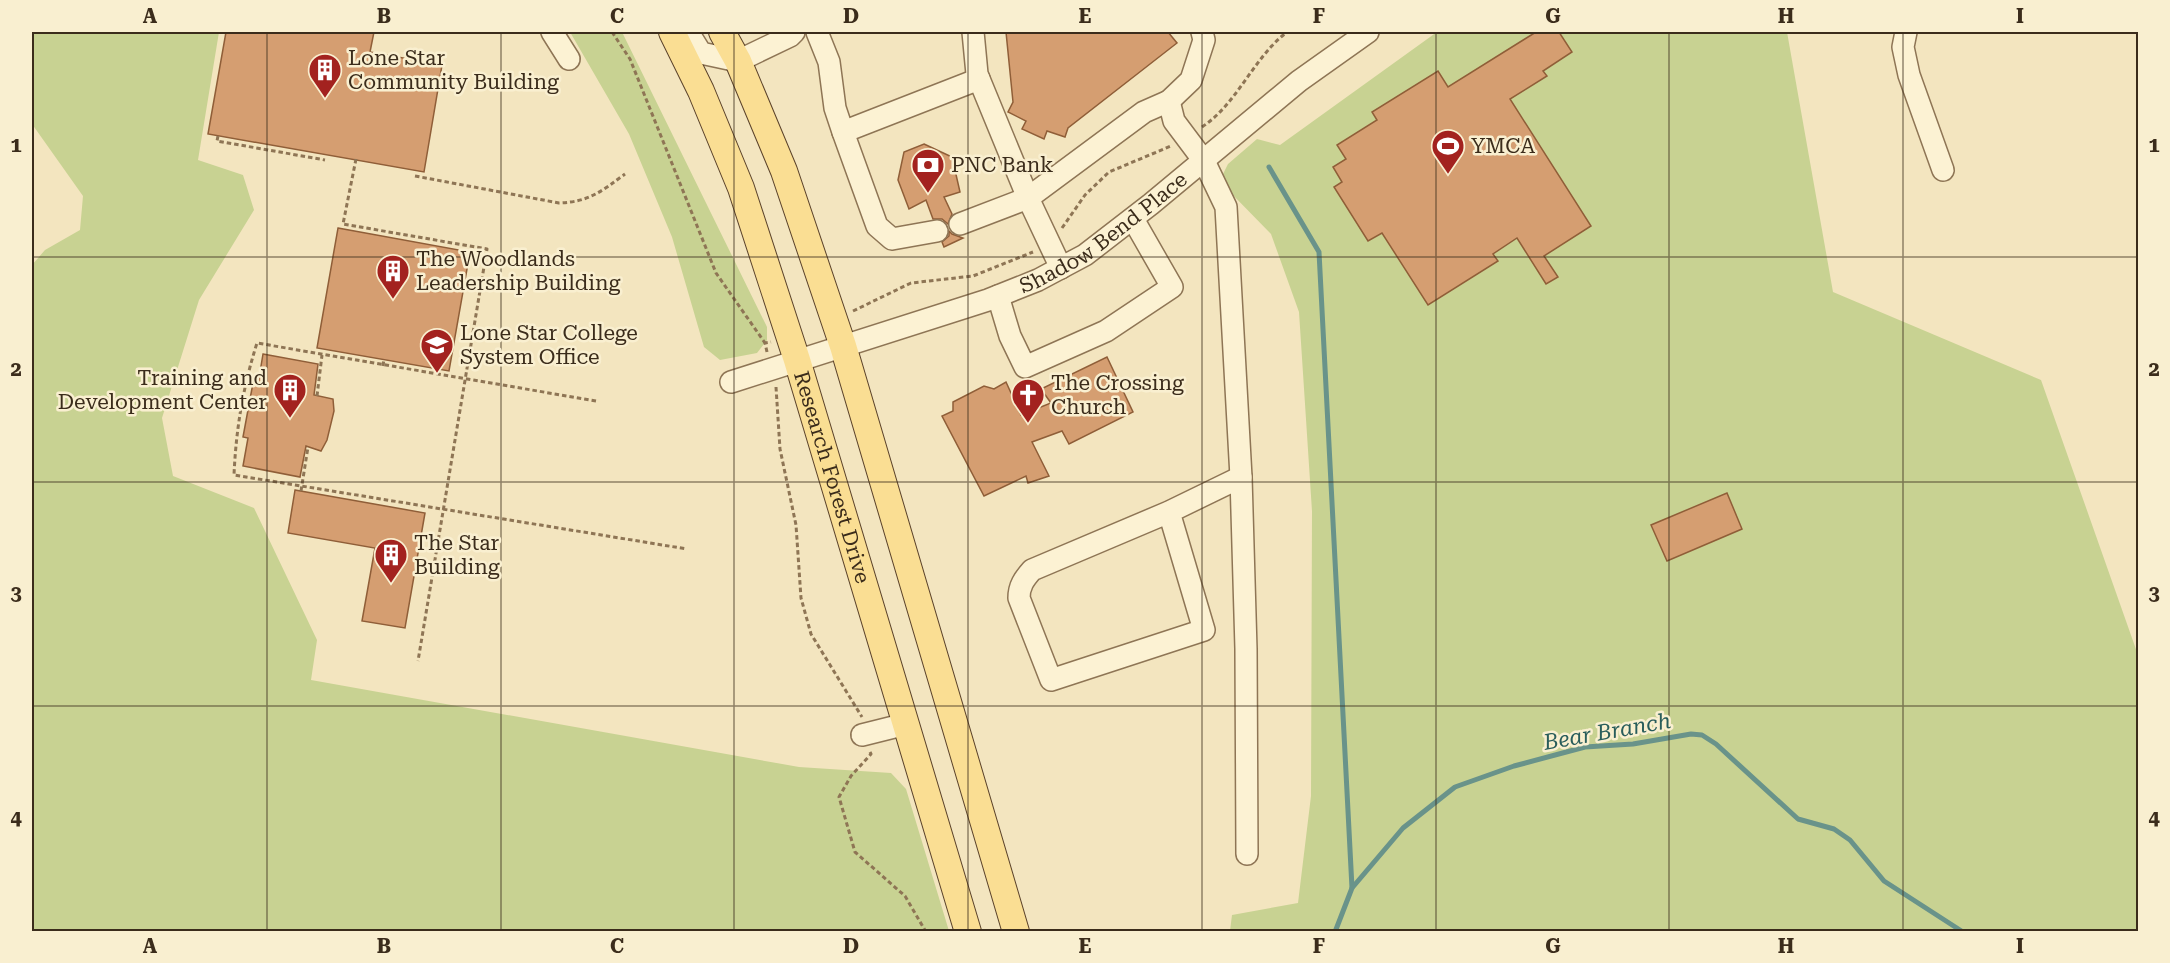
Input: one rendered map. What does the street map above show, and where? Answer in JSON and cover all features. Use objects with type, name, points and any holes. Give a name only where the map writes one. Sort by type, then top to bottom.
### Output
[{"type":"main road","name":"Research Forest Drive","points":[[672,32],[701,91],[741,188],[784,346],[906,724],[968,932]]},
{"type":"main road","points":[[729,34],[784,171],[843,346],[1016,932]]},
{"type":"street","points":[[552,32],[569,59]]},
{"type":"street","points":[[688,32],[701,53],[738,61],[795,32]]},
{"type":"street","points":[[817,32],[829,62],[836,108],[843,132],[877,226],[892,239],[938,231]]},
{"type":"street","points":[[973,32],[977,74],[1028,198],[1061,268]]},
{"type":"street","points":[[960,224],[1028,198],[1144,112],[1169,101],[1191,80],[1204,40],[1202,32]]},
{"type":"street","name":"Shadow Bend Place","points":[[731,382],[771,369],[784,346],[843,346],[998,296],[1038,280],[1085,255],[1133,219],[1299,81],[1368,32]]},
{"type":"street","points":[[1906,32],[1903,47],[1909,75],[1943,170]]},
{"type":"street","points":[[843,132],[979,79]]},
{"type":"street","points":[[1169,101],[1174,121],[1204,160],[1226,207],[1241,477],[1247,854]]},
{"type":"street","points":[[998,296],[1010,336],[1024,367],[1106,331],[1172,287],[1133,219]]},
{"type":"street","points":[[1169,512],[1204,630],[1052,680],[1019,598],[1019,589],[1032,570],[1169,512],[1241,477]]},
{"type":"street","points":[[864,734],[906,724]]},
{"type":"path","points":[[612,32],[630,59],[716,273],[784,346],[771,369],[776,389],[780,448],[796,525],[801,598],[811,634],[862,716],[864,734],[871,754],[851,776],[839,797],[855,852],[905,896],[926,932]]},
{"type":"path","points":[[834,320],[911,283],[973,276],[1051,244],[1084,195],[1109,172],[1186,138],[1217,117],[1273,42],[1287,32]]},
{"type":"path","points":[[218,136],[218,141],[325,160]]},
{"type":"path","points":[[356,159],[343,224],[487,249],[418,661]]},
{"type":"path","points":[[415,176],[559,203],[588,199],[625,174]]},
{"type":"path","points":[[596,401],[256,343],[240,407],[234,475],[360,499],[687,549]]},
{"type":"path","points":[[317,396],[322,355]]},
{"type":"path","points":[[383,366],[384,360]]},
{"type":"path","points":[[301,489],[308,447]]},
{"type":"green space","points":[[32,32],[219,32],[198,160],[243,175],[254,210],[199,300],[162,418],[173,476],[254,508],[317,640],[311,680],[799,767],[891,773],[906,789],[949,931],[32,931],[32,265],[45,250],[80,230],[83,196],[32,124]]},
{"type":"green space","points":[[570,32],[622,32],[767,327],[767,340],[757,353],[720,360],[704,347],[672,237],[629,134]]},
{"type":"green space","points":[[1437,32],[1787,32],[1833,292],[2041,380],[2138,655],[2138,931],[1230,931],[1232,915],[1298,903],[1311,796],[1312,511],[1299,312],[1271,234],[1227,189],[1223,174],[1228,164],[1257,139],[1280,145]]},
{"type":"building","name":"Lone Star Community Building","points":[[226,32],[374,32],[370,52],[442,65],[424,172],[208,134]]},
{"type":"building","points":[[1006,32],[1168,32],[1177,43],[1068,128],[1065,137],[1047,131],[1044,139],[1022,129],[1026,121],[1008,112],[1013,102]]},
{"type":"building","name":"YMCA","points":[[1536,32],[1559,32],[1572,52],[1543,71],[1547,76],[1510,99],[1591,226],[1544,256],[1558,277],[1546,284],[1517,238],[1493,254],[1498,261],[1428,305],[1382,233],[1368,241],[1334,187],[1342,182],[1333,167],[1346,159],[1337,145],[1377,120],[1372,112],[1438,71],[1448,87]]},
{"type":"building","name":"PNC Bank","points":[[924,144],[952,157],[960,192],[944,197],[952,214],[948,224],[942,219],[933,219],[926,200],[909,209],[898,180],[904,152]]},
{"type":"building","name":"The Woodlands Leadership Building","points":[[338,228],[470,252],[449,371],[317,348]]},
{"type":"building","points":[[949,231],[963,238],[944,247],[942,242],[949,236]]},
{"type":"building","name":"Training and Development Center","points":[[263,354],[318,364],[314,395],[333,399],[334,411],[327,440],[321,451],[306,446],[300,477],[243,466],[248,438],[243,437],[253,383],[258,384]]},
{"type":"building","name":"The Crossing Church","points":[[1107,357],[1133,412],[1069,444],[1062,431],[1032,442],[1049,476],[1028,483],[1026,476],[984,496],[942,416],[953,411],[953,402],[984,386],[994,389],[1006,382],[1021,415],[1051,403],[1041,389]]},
{"type":"building","name":"The Star Building","points":[[295,490],[425,513],[405,628],[362,621],[375,548],[288,533]]},
{"type":"building","points":[[1727,493],[1742,529],[1667,561],[1651,525]]},
{"type":"waterway","points":[[1269,167],[1319,252],[1352,888]]},
{"type":"waterway","name":"Bear Branch","points":[[1335,932],[1352,888],[1403,828],[1455,787],[1514,766],[1585,747],[1633,744],[1691,734],[1702,735],[1716,744],[1798,819],[1834,829],[1850,840],[1884,881],[1963,932]]},
{"type":"place","name":"Lone Star Community Building","points":[[325,99]]},
{"type":"place","name":"YMCA","points":[[1448,175]]},
{"type":"place","name":"PNC Bank","points":[[928,194]]},
{"type":"place","name":"The Woodlands Leadership Building","points":[[393,300]]},
{"type":"place","name":"Lone Star College System Office","points":[[437,374]]},
{"type":"place","name":"Training and Development Center","points":[[290,419]]},
{"type":"place","name":"The Crossing Church","points":[[1028,424]]},
{"type":"place","name":"The Star Building","points":[[391,584]]}]
